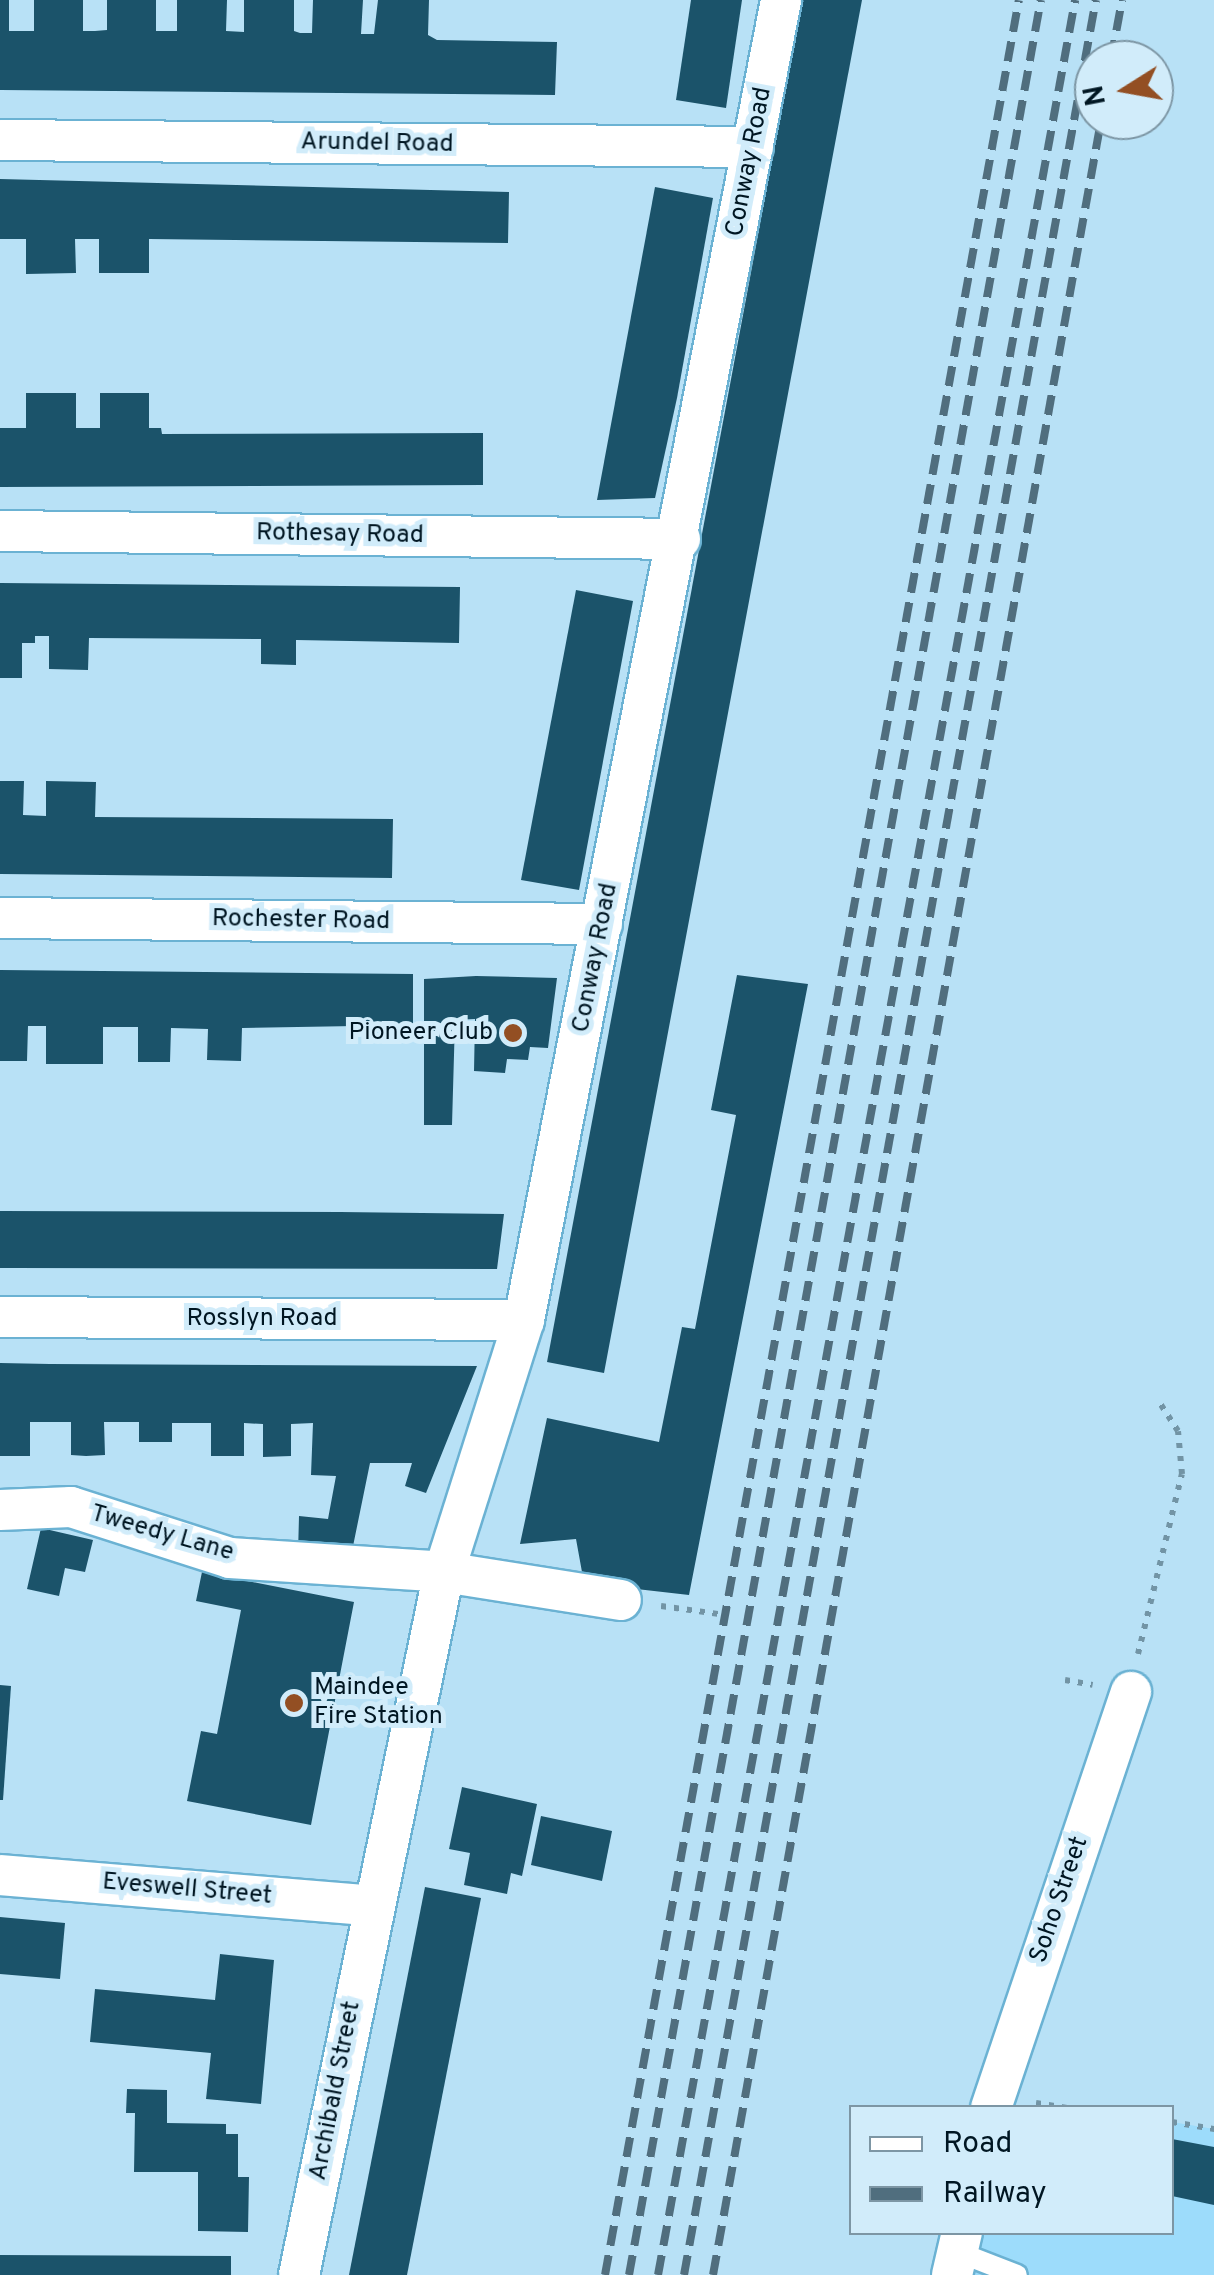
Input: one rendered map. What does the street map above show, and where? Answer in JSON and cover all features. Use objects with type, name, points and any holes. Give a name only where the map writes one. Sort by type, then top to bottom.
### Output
[{"type":"street","name":"Conway Road","points":[[374,1906],[444,1572],[524,1320],[680,539],[781,0]]},
{"type":"street","name":"Arundel Road","points":[[0,140],[754,147]]},
{"type":"street","name":"Rothesay Road","points":[[0,532],[680,539]]},
{"type":"street","name":"Rochester Road","points":[[0,918],[602,924]]},
{"type":"street","name":"Rosslyn Road","points":[[0,1317],[524,1320]]},
{"type":"street","name":"Tweedy Lane","points":[[0,1510],[71,1508],[230,1558],[444,1572]]},
{"type":"street","points":[[444,1572],[620,1600]]},
{"type":"street","name":"Soho Street","points":[[992,2105],[1131,1692]]},
{"type":"street","name":"Eveswell Street","points":[[0,1875],[374,1906]]},
{"type":"street","name":"Archibald Street","points":[[299,2275],[374,1906]]},
{"type":"lane","points":[[957,2253],[1017,2275]]},
{"type":"path","points":[[1131,1692],[1160,1547],[1182,1474],[1178,1431],[1159,1402]]},
{"type":"path","points":[[620,1600],[719,1614]]},
{"type":"path","points":[[1174,2122],[1214,2129]]},
{"type":"shaded area","points":[[1174,2122],[1214,2129],[1214,2275],[952,2275],[962,2235],[1174,2235]]},
{"type":"building","points":[[0,0],[9,0],[9,31],[34,31],[34,0],[83,0],[83,31],[95,31],[107,30],[107,0],[156,0],[156,31],[177,31],[177,0],[227,0],[226,31],[244,32],[244,0],[294,0],[294,31],[312,33],[313,0],[363,0],[361,34],[374,34],[378,0],[429,0],[428,35],[437,40],[557,42],[555,95],[0,90]]},
{"type":"building","points":[[691,0],[742,0],[726,108],[676,100]]},
{"type":"building","points":[[802,0],[862,0],[604,1373],[547,1362]]},
{"type":"building","points":[[0,179],[509,192],[508,243],[149,239],[149,273],[99,273],[99,239],[75,239],[76,273],[26,274],[26,239],[0,239]]},
{"type":"building","points":[[655,187],[713,198],[677,398],[655,498],[597,500]]},
{"type":"building","points":[[26,393],[76,393],[76,428],[100,428],[100,393],[149,393],[149,428],[161,428],[162,434],[483,433],[483,485],[0,487],[0,428],[26,428]]},
{"type":"building","points":[[0,583],[460,587],[459,643],[296,640],[296,665],[261,664],[261,639],[89,638],[88,670],[49,669],[49,636],[35,636],[35,643],[22,643],[22,678],[0,678]]},
{"type":"building","points":[[576,590],[633,601],[579,890],[521,880]]},
{"type":"building","points":[[0,781],[24,781],[23,815],[46,816],[46,781],[96,782],[95,817],[393,819],[392,878],[0,874]]},
{"type":"building","points":[[0,970],[413,974],[413,1025],[242,1028],[241,1061],[207,1060],[208,1029],[171,1028],[170,1062],[138,1062],[138,1027],[103,1027],[103,1064],[46,1064],[46,1026],[28,1026],[27,1061],[0,1061]]},
{"type":"building","points":[[737,975],[808,984],[689,1595],[584,1583],[576,1539],[520,1544],[547,1418],[659,1442],[682,1327],[695,1329],[736,1115],[711,1110]]},
{"type":"building","points":[[557,978],[548,1048],[530,1047],[528,1060],[507,1059],[505,1073],[474,1071],[475,1019],[455,1020],[452,1125],[424,1125],[424,979]]},
{"type":"building","points":[[0,1211],[504,1214],[497,1269],[0,1268]]},
{"type":"building","points":[[0,1363],[477,1366],[426,1493],[405,1486],[412,1463],[370,1463],[351,1556],[298,1554],[299,1516],[328,1519],[336,1476],[311,1475],[313,1423],[291,1424],[291,1456],[263,1457],[263,1424],[244,1423],[244,1456],[211,1456],[211,1423],[172,1423],[172,1442],[139,1442],[139,1422],[104,1422],[105,1455],[86,1456],[71,1455],[71,1422],[30,1422],[30,1456],[0,1456]]},
{"type":"building","points":[[41,1528],[93,1540],[85,1572],[65,1568],[59,1596],[27,1589]]},
{"type":"building","points":[[202,1572],[354,1602],[311,1825],[187,1801],[201,1731],[217,1734],[241,1610],[196,1601]]},
{"type":"building","points":[[0,1685],[11,1686],[3,1800],[0,1800]]},
{"type":"building","points":[[462,1787],[537,1804],[522,1876],[511,1873],[507,1894],[464,1885],[470,1853],[449,1849]]},
{"type":"building","points":[[541,1816],[612,1831],[602,1881],[531,1865]]},
{"type":"building","points":[[425,1887],[481,1898],[407,2275],[349,2275]]},
{"type":"building","points":[[0,1917],[65,1923],[60,1979],[0,1974]]},
{"type":"building","points":[[220,1954],[274,1960],[261,2104],[206,2099],[211,2053],[90,2042],[95,1989],[215,2000]]},
{"type":"building","points":[[127,2089],[167,2090],[167,2123],[226,2124],[226,2134],[238,2134],[238,2177],[249,2177],[248,2232],[198,2231],[198,2172],[134,2172],[135,2113],[126,2113]]},
{"type":"building","points":[[1174,2139],[1214,2147],[1214,2205],[1174,2196]]},
{"type":"building","points":[[0,2255],[231,2256],[231,2275],[0,2275]]},
{"type":"railway","points":[[605,2275],[1019,0]]},
{"type":"railway","points":[[629,2275],[1041,0]]},
{"type":"railway","points":[[658,2275],[1075,0]]},
{"type":"railway","points":[[684,2275],[1096,0]]},
{"type":"railway","points":[[1115,40],[1122,0]]},
{"type":"railway","points":[[713,2275],[1097,140]]},
{"type":"place","name":"Pioneer Club","points":[[513,1033]]},
{"type":"place","name":"Maindee Fire Station","points":[[294,1703]]}]
